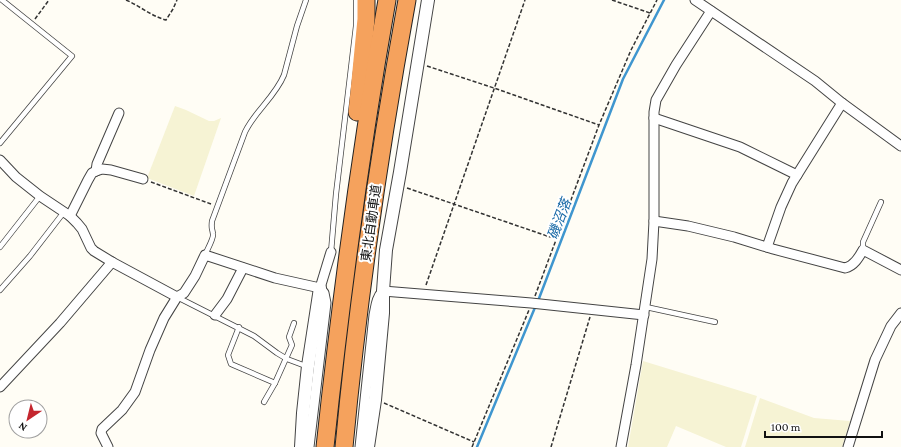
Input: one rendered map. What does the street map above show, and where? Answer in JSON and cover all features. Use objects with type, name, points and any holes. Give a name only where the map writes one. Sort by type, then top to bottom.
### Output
[{"type":"highway","points":[[347,265],[347,196],[360,89],[366,19],[366,0]]},
{"type":"highway","name":"東北自動車道","points":[[326,447],[347,265],[367,120],[387,0]]},
{"type":"highway","name":"東北自動車道","points":[[344,447],[371,217],[396,58],[407,0]]},
{"type":"highway","points":[[396,58],[411,16],[414,0]]},
{"type":"street","points":[[368,447],[375,400],[383,313],[386,250],[428,0]]},
{"type":"street","points":[[695,0],[808,77],[901,146]]},
{"type":"street","points":[[621,447],[645,311],[652,259],[654,221],[654,118],[656,100],[710,11]]},
{"type":"street","points":[[767,247],[781,207],[797,175],[842,103]]},
{"type":"street","points":[[96,171],[97,164],[119,113]]},
{"type":"street","points":[[654,118],[740,147],[797,175]]},
{"type":"street","points":[[0,160],[16,177],[77,223],[82,229],[91,248],[112,262],[177,297]]},
{"type":"street","points":[[67,214],[92,174],[96,171],[102,169],[111,170],[143,179]]},
{"type":"street","points":[[654,221],[688,226],[734,237],[845,268],[850,267],[863,250],[901,270]]},
{"type":"street","points":[[301,447],[308,366],[320,288],[331,252]]},
{"type":"street","points":[[108,447],[101,433],[102,429],[122,410],[135,392],[150,350],[164,318],[177,297],[184,293],[195,276],[205,255],[275,278],[320,288],[324,293],[326,303],[309,447]]},
{"type":"street","points":[[0,387],[60,323],[112,262]]},
{"type":"street","points":[[215,316],[243,268]]},
{"type":"street","points":[[383,291],[593,310],[645,311]]},
{"type":"street","points":[[360,447],[374,315],[377,300],[383,291]]},
{"type":"street","points":[[848,447],[875,360],[891,326],[901,314]]},
{"type":"lane","points":[[0,143],[72,56],[2,0]]},
{"type":"lane","points":[[205,255],[214,236],[211,227],[212,221],[245,132],[248,125],[281,83],[306,0]]},
{"type":"lane","points":[[331,252],[336,194],[356,26],[356,0]]},
{"type":"lane","points":[[0,247],[40,196]]},
{"type":"lane","points":[[863,250],[863,242],[880,202]]},
{"type":"lane","points":[[0,290],[67,214]]},
{"type":"lane","points":[[177,297],[239,327],[286,359],[308,366]]},
{"type":"lane","points":[[645,311],[715,322]]},
{"type":"lane","points":[[264,402],[275,383],[292,345],[289,337],[294,323]]},
{"type":"lane","points":[[239,327],[228,355],[231,364],[275,383]]},
{"type":"path","points":[[32,24],[49,0]]},
{"type":"path","points":[[126,0],[161,19],[166,20],[177,0]]},
{"type":"path","points":[[422,294],[524,0]]},
{"type":"path","points":[[612,0],[650,13]]},
{"type":"path","points":[[472,447],[525,321],[535,304],[556,240],[599,125],[631,50],[657,0]]},
{"type":"path","points":[[417,63],[599,125]]},
{"type":"path","points":[[143,179],[217,206]]},
{"type":"path","points":[[397,186],[404,187],[556,240]]},
{"type":"path","points":[[551,447],[593,310]]},
{"type":"path","points":[[375,400],[474,442]]},
{"type":"shaded area","points":[[175,106],[209,121],[214,121],[221,118],[194,196],[147,178]]},
{"type":"shaded area","points":[[643,361],[757,396],[741,447],[726,447],[676,426],[667,447],[628,447]]},
{"type":"shaded area","points":[[760,398],[814,418],[850,421],[842,447],[745,447]]},
{"type":"waterway","name":"磯沼落","points":[[538,301],[623,79],[664,0]]},
{"type":"waterway","name":"磯沼落","points":[[477,447],[536,305]]}]
